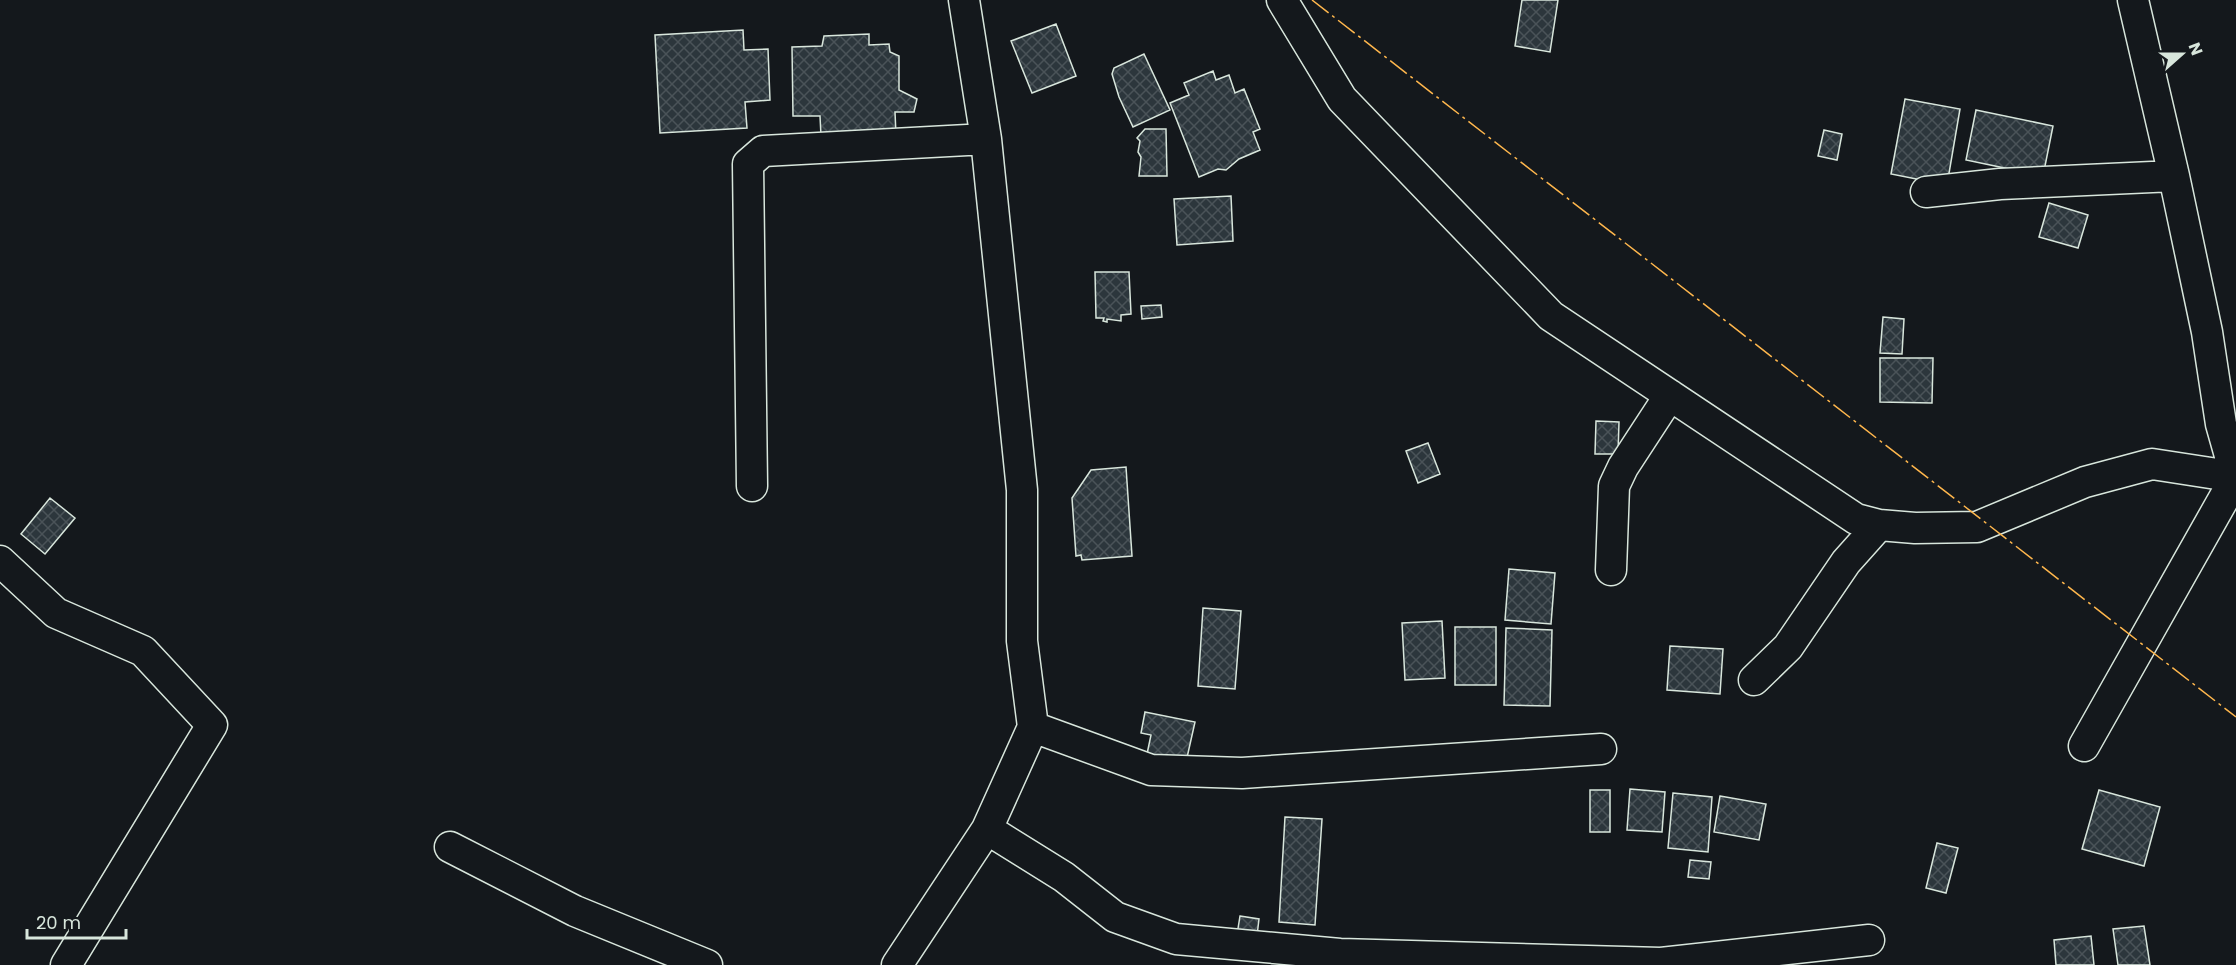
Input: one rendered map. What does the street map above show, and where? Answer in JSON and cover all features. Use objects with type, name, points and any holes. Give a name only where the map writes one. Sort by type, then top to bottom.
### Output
[{"type":"street","points":[[897,965],[987,829],[1033,727],[1022,641],[1022,490],[986,139],[964,0]]},
{"type":"street","points":[[1282,0],[1342,99],[1551,316],[1856,519],[1879,525],[1977,527],[2085,482],[2152,464],[2236,477],[2084,746]]},
{"type":"street","points":[[2133,0],[2175,176],[2207,332],[2221,424],[2236,477]]},
{"type":"street","points":[[752,486],[748,164],[763,151],[986,139]]},
{"type":"street","points":[[1926,192],[2000,184],[2175,176]]},
{"type":"street","points":[[1611,570],[1614,486],[1623,467],[1670,395]]},
{"type":"street","points":[[1754,681],[1788,647],[1846,562],[1879,525]]},
{"type":"street","points":[[0,561],[56,613],[143,651],[212,725],[66,965]]},
{"type":"street","points":[[1033,727],[1151,770],[1174,771],[1242,773],[1601,749]]},
{"type":"street","points":[[987,829],[1064,877],[1115,917],[1176,939],[1340,954],[1661,963],[1869,940]]},
{"type":"street","points":[[450,847],[575,911],[707,965]]},
{"type":"building","points":[[1522,0],[1558,0],[1550,52],[1515,46]]},
{"type":"building","points":[[1056,24],[1076,76],[1032,93],[1011,41]]},
{"type":"building","points":[[743,30],[744,50],[768,49],[770,100],[745,102],[747,128],[660,133],[655,35]]},
{"type":"building","points":[[869,34],[869,45],[889,44],[890,52],[899,56],[899,90],[917,99],[914,112],[895,112],[896,135],[821,136],[820,116],[793,116],[792,47],[822,46],[824,36]]},
{"type":"building","points":[[1144,54],[1170,110],[1133,127],[1119,97],[1112,74],[1114,68]]},
{"type":"building","points":[[1213,71],[1216,80],[1229,75],[1235,93],[1244,89],[1260,129],[1253,132],[1260,150],[1239,159],[1226,170],[1218,169],[1199,177],[1170,103],[1189,95],[1184,83]]},
{"type":"building","points":[[1905,99],[1960,109],[1947,185],[1891,174]]},
{"type":"building","points":[[1976,110],[2053,126],[2043,176],[1966,160]]},
{"type":"building","points":[[1145,129],[1166,129],[1167,176],[1139,176],[1141,157],[1138,152],[1140,141],[1137,138]]},
{"type":"building","points":[[1824,130],[1842,134],[1837,160],[1818,156]]},
{"type":"building","points":[[1231,196],[1233,241],[1177,245],[1174,199]]},
{"type":"building","points":[[2049,203],[2088,215],[2078,248],[2039,237]]},
{"type":"building","points":[[1095,272],[1129,272],[1131,314],[1121,315],[1121,321],[1107,319],[1107,322],[1103,321],[1104,318],[1096,318]]},
{"type":"building","points":[[1161,305],[1162,317],[1142,319],[1141,306]]},
{"type":"building","points":[[1883,317],[1904,319],[1902,354],[1880,353]]},
{"type":"building","points":[[1880,358],[1933,358],[1932,403],[1880,402]]},
{"type":"building","points":[[1596,421],[1619,422],[1618,454],[1595,454]]},
{"type":"building","points":[[1428,443],[1440,474],[1418,483],[1406,451]]},
{"type":"building","points":[[1126,467],[1132,556],[1082,560],[1081,555],[1076,556],[1072,498],[1091,470]]},
{"type":"building","points":[[50,498],[75,518],[45,554],[21,534]]},
{"type":"building","points":[[1509,569],[1555,573],[1551,624],[1505,620]]},
{"type":"building","points":[[1203,608],[1241,611],[1235,689],[1198,686]]},
{"type":"building","points":[[1442,621],[1445,678],[1405,680],[1402,623]]},
{"type":"building","points":[[1455,627],[1496,627],[1496,685],[1455,685]]},
{"type":"building","points":[[1506,628],[1552,630],[1550,706],[1504,705]]},
{"type":"building","points":[[1670,646],[1723,649],[1720,694],[1667,690]]},
{"type":"building","points":[[1145,712],[1195,722],[1186,762],[1147,754],[1151,735],[1141,733]]},
{"type":"building","points":[[1630,789],[1665,792],[1662,832],[1627,830]]},
{"type":"building","points":[[1590,790],[1610,790],[1610,832],[1590,832]]},
{"type":"building","points":[[2099,790],[2160,807],[2144,866],[2082,849]]},
{"type":"building","points":[[1673,793],[1712,797],[1708,852],[1668,848]]},
{"type":"building","points":[[1720,796],[1766,804],[1759,840],[1714,832]]},
{"type":"building","points":[[1285,817],[1322,819],[1315,925],[1279,922]]},
{"type":"building","points":[[1937,843],[1958,848],[1946,893],[1926,888]]},
{"type":"building","points":[[1690,860],[1711,862],[1709,879],[1688,877]]},
{"type":"building","points":[[1240,916],[1259,919],[1256,944],[1236,941]]},
{"type":"building","points":[[2144,926],[2150,965],[2118,965],[2113,929]]},
{"type":"building","points":[[2091,936],[2094,965],[2056,965],[2054,940]]},
{"type":"power","points":[[1312,0],[2236,717]]}]
